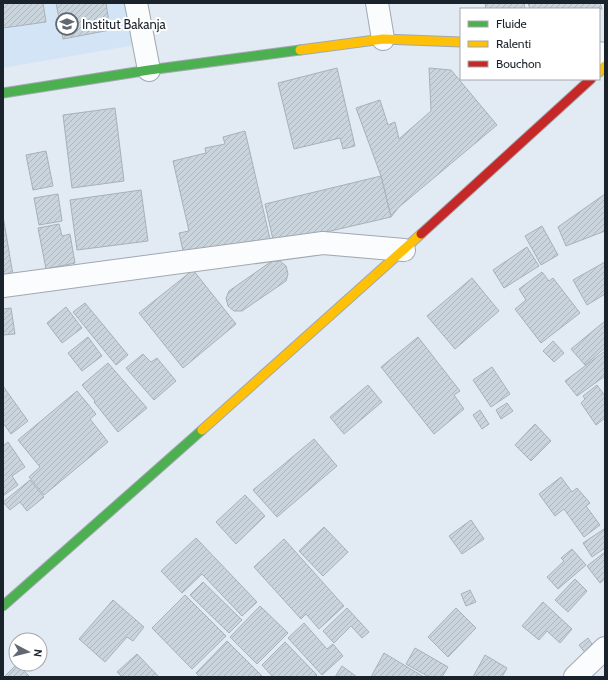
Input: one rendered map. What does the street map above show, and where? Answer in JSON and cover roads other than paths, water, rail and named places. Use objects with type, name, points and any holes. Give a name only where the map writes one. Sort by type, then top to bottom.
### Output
[{"type":"main road","points":[[3,93],[149,70],[383,39],[460,42]]},
{"type":"main road","points":[[3,606],[404,250],[590,80]]},
{"type":"street","points":[[136,3],[149,70]]},
{"type":"street","points":[[377,3],[383,39]]},
{"type":"street","points":[[3,286],[322,243],[404,250]]},
{"type":"street","points":[[575,677],[605,648]]},
{"type":"place","name":"Institut Bakanja","points":[[67,24]]}]
